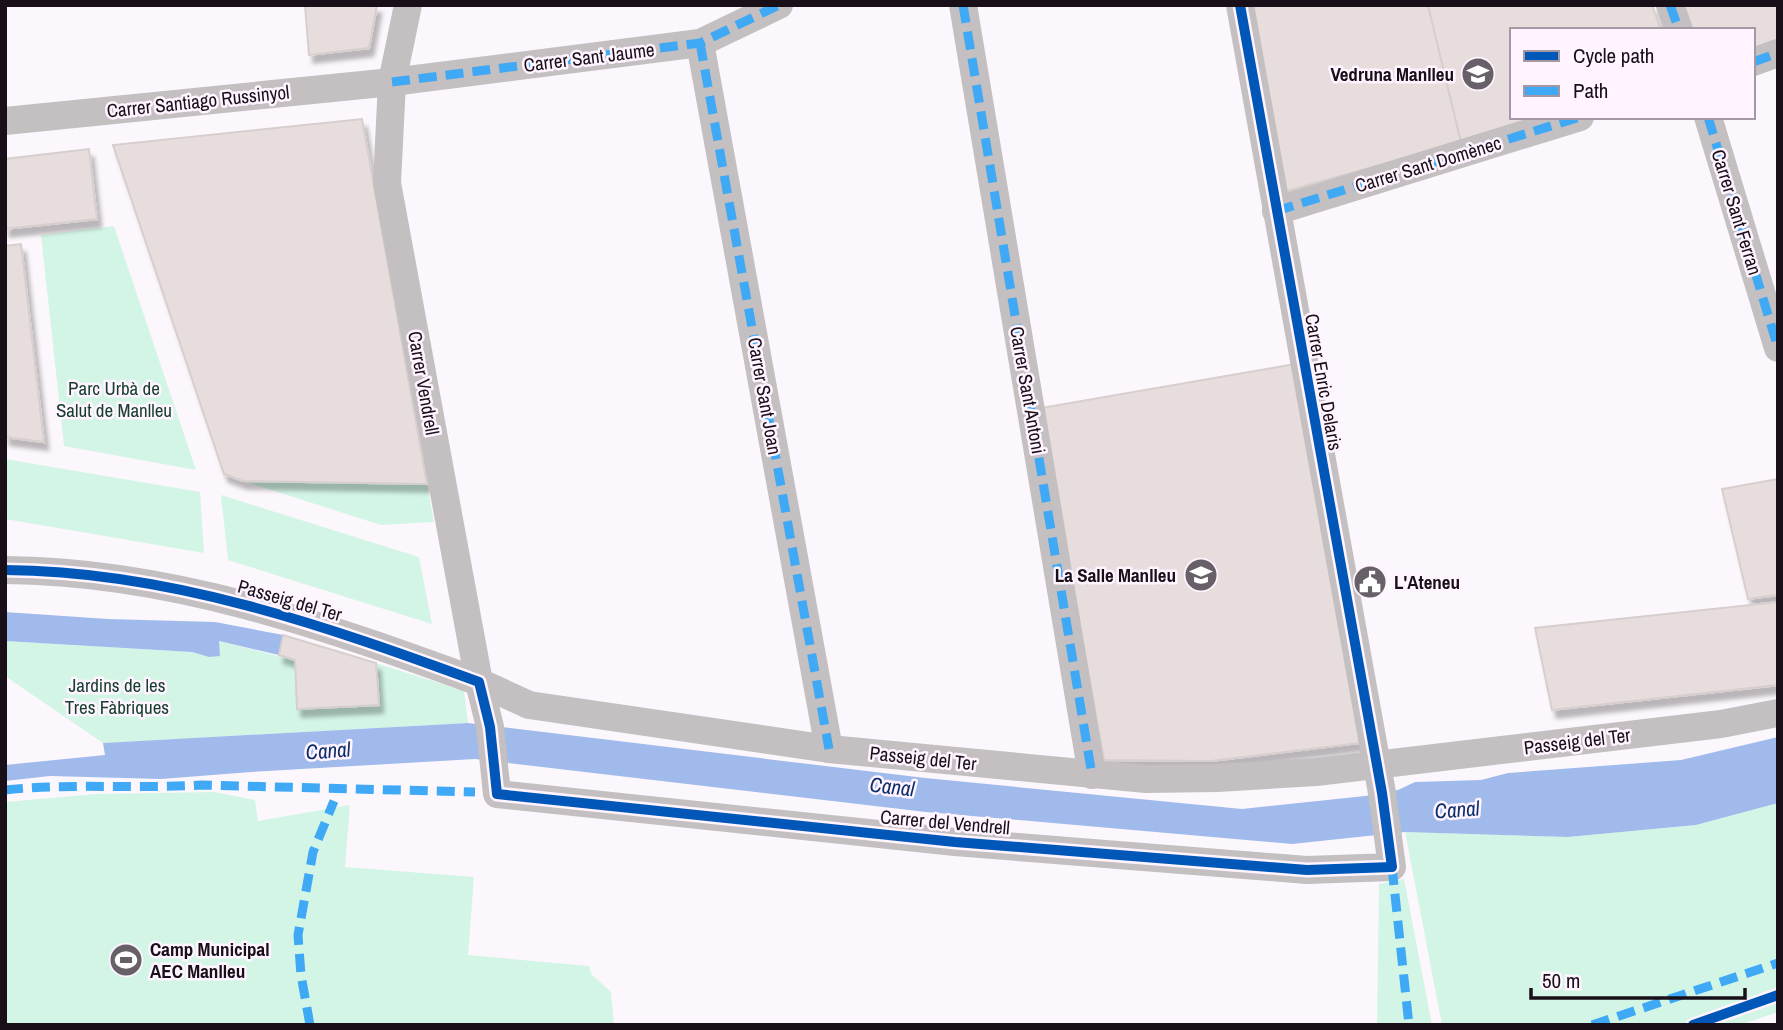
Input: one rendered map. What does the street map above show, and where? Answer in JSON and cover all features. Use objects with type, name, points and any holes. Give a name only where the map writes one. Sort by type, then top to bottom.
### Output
[{"type":"street","points":[[392,82],[408,5]]},
{"type":"street","name":"Carrer Sant Jaume","points":[[392,82],[700,43],[779,5]]},
{"type":"street","name":"Carrer Sant Antoni","points":[[963,5],[1092,775]]},
{"type":"street","name":"Carrer Enric Delaris","points":[[1240,5],[1375,765]]},
{"type":"street","points":[[1670,5],[1678,28]]},
{"type":"street","name":"Carrer Sant Joan","points":[[700,43],[829,749]]},
{"type":"street","points":[[1755,61],[1778,53]]},
{"type":"street","name":"Carrer Santiago Russinyol","points":[[5,121],[392,82]]},
{"type":"street","name":"Carrer Vendrell","points":[[392,82],[387,183],[479,682]]},
{"type":"street","name":"Carrer Sant Domènec","points":[[1276,211],[1574,119]]},
{"type":"street","name":"Carrer Sant Ferran","points":[[1709,119],[1778,348]]},
{"type":"street","name":"Passeig del Ter","points":[[5,570],[48,570],[141,581],[253,606],[349,635],[479,682],[529,705],[829,749],[1092,775],[1146,779],[1316,772],[1721,724],[1778,713]]},
{"type":"street","name":"Carrer del Vendrell","points":[[479,682],[490,727],[497,794],[955,842],[1307,870],[1392,867],[1382,793],[1375,765]]},
{"type":"green space","name":"Parc Urbà de Salut de Manlleu","points":[[114,226],[196,470],[64,446],[41,235]]},
{"type":"green space","points":[[5,459],[200,492],[204,553],[5,519]]},
{"type":"green space","points":[[243,481],[427,484],[434,522],[381,525]]},
{"type":"green space","points":[[221,495],[419,557],[432,624],[228,560]]},
{"type":"green space","name":"Jardins de les Tres Fàbriques","points":[[5,641],[192,652],[209,657],[218,641],[295,660],[298,709],[379,705],[376,663],[464,691],[468,723],[103,743],[5,676]]},
{"type":"green space","points":[[214,792],[255,800],[258,821],[350,805],[345,867],[474,877],[468,955],[589,966],[591,974],[611,992],[614,1025],[5,1025],[5,802],[96,794]]},
{"type":"green space","points":[[1778,803],[1778,1012],[1740,1025],[1442,1025],[1405,832],[1568,837],[1696,825]]},
{"type":"green space","points":[[1404,879],[1432,1025],[1377,1025],[1379,884]]},
{"type":"water","points":[[5,612],[215,622],[283,635],[279,655],[219,641],[220,656],[209,657],[192,652],[5,641]]},
{"type":"water","name":"Canal","points":[[468,723],[925,778],[1242,809],[1365,796],[1398,790],[1415,782],[1481,780],[1508,773],[1681,760],[1778,737],[1778,803],[1696,825],[1568,837],[1405,832],[1292,844],[926,812],[475,759],[161,779],[50,776],[5,781],[5,765],[105,755],[103,743]]},
{"type":"building","points":[[305,5],[377,5],[369,48],[309,55]]},
{"type":"building","points":[[1244,5],[1428,5],[1461,142],[1280,193]]},
{"type":"building","name":"Vedruna Manlleu","points":[[1428,5],[1652,5],[1660,28],[1510,28],[1510,119],[1534,119],[1461,142]]},
{"type":"building","points":[[1681,5],[1778,5],[1778,42],[1755,49],[1755,28],[1688,28]]},
{"type":"building","points":[[362,119],[427,484],[243,481],[224,474],[113,145]]},
{"type":"building","points":[[89,149],[97,219],[5,229],[5,159]]},
{"type":"building","points":[[21,244],[44,442],[5,437],[5,246]]},
{"type":"building","name":"La Salle Manlleu","points":[[1295,364],[1360,743],[1211,761],[1104,760],[1041,408]]},
{"type":"building","points":[[1778,479],[1778,595],[1748,599],[1722,489]]},
{"type":"building","points":[[1778,602],[1778,685],[1552,710],[1535,628]]},
{"type":"building","points":[[283,635],[376,663],[379,705],[297,709],[295,660],[279,655]]},
{"type":"marked path","points":[[392,82],[700,43],[779,5]]},
{"type":"marked path","points":[[963,5],[1092,775]]},
{"type":"marked path","points":[[1670,5],[1678,28]]},
{"type":"marked path","points":[[700,43],[829,749]]},
{"type":"marked path","points":[[1755,61],[1778,53]]},
{"type":"marked path","points":[[1276,211],[1574,119]]},
{"type":"marked path","points":[[1709,119],[1778,348]]},
{"type":"marked path","points":[[5,790],[201,785],[475,792]]},
{"type":"marked path","points":[[310,1025],[301,975],[298,935],[313,852],[334,801]]},
{"type":"marked path","points":[[1392,867],[1409,1025]]},
{"type":"marked path","points":[[1592,1025],[1778,963]]},
{"type":"cycle path","points":[[5,570],[127,580],[187,591],[305,622],[479,682],[490,727],[497,794],[955,842],[1307,870],[1392,867],[1382,793],[1240,5]]},
{"type":"cycle path","points":[[1693,1025],[1778,995]]},
{"type":"place","name":"Vedruna Manlleu","points":[[1478,74]]},
{"type":"place","name":"La Salle Manlleu","points":[[1201,575]]},
{"type":"place","name":"L'Ateneu","points":[[1370,582]]},
{"type":"place","name":"Camp Municipal AEC Manlleu","points":[[126,960]]}]
